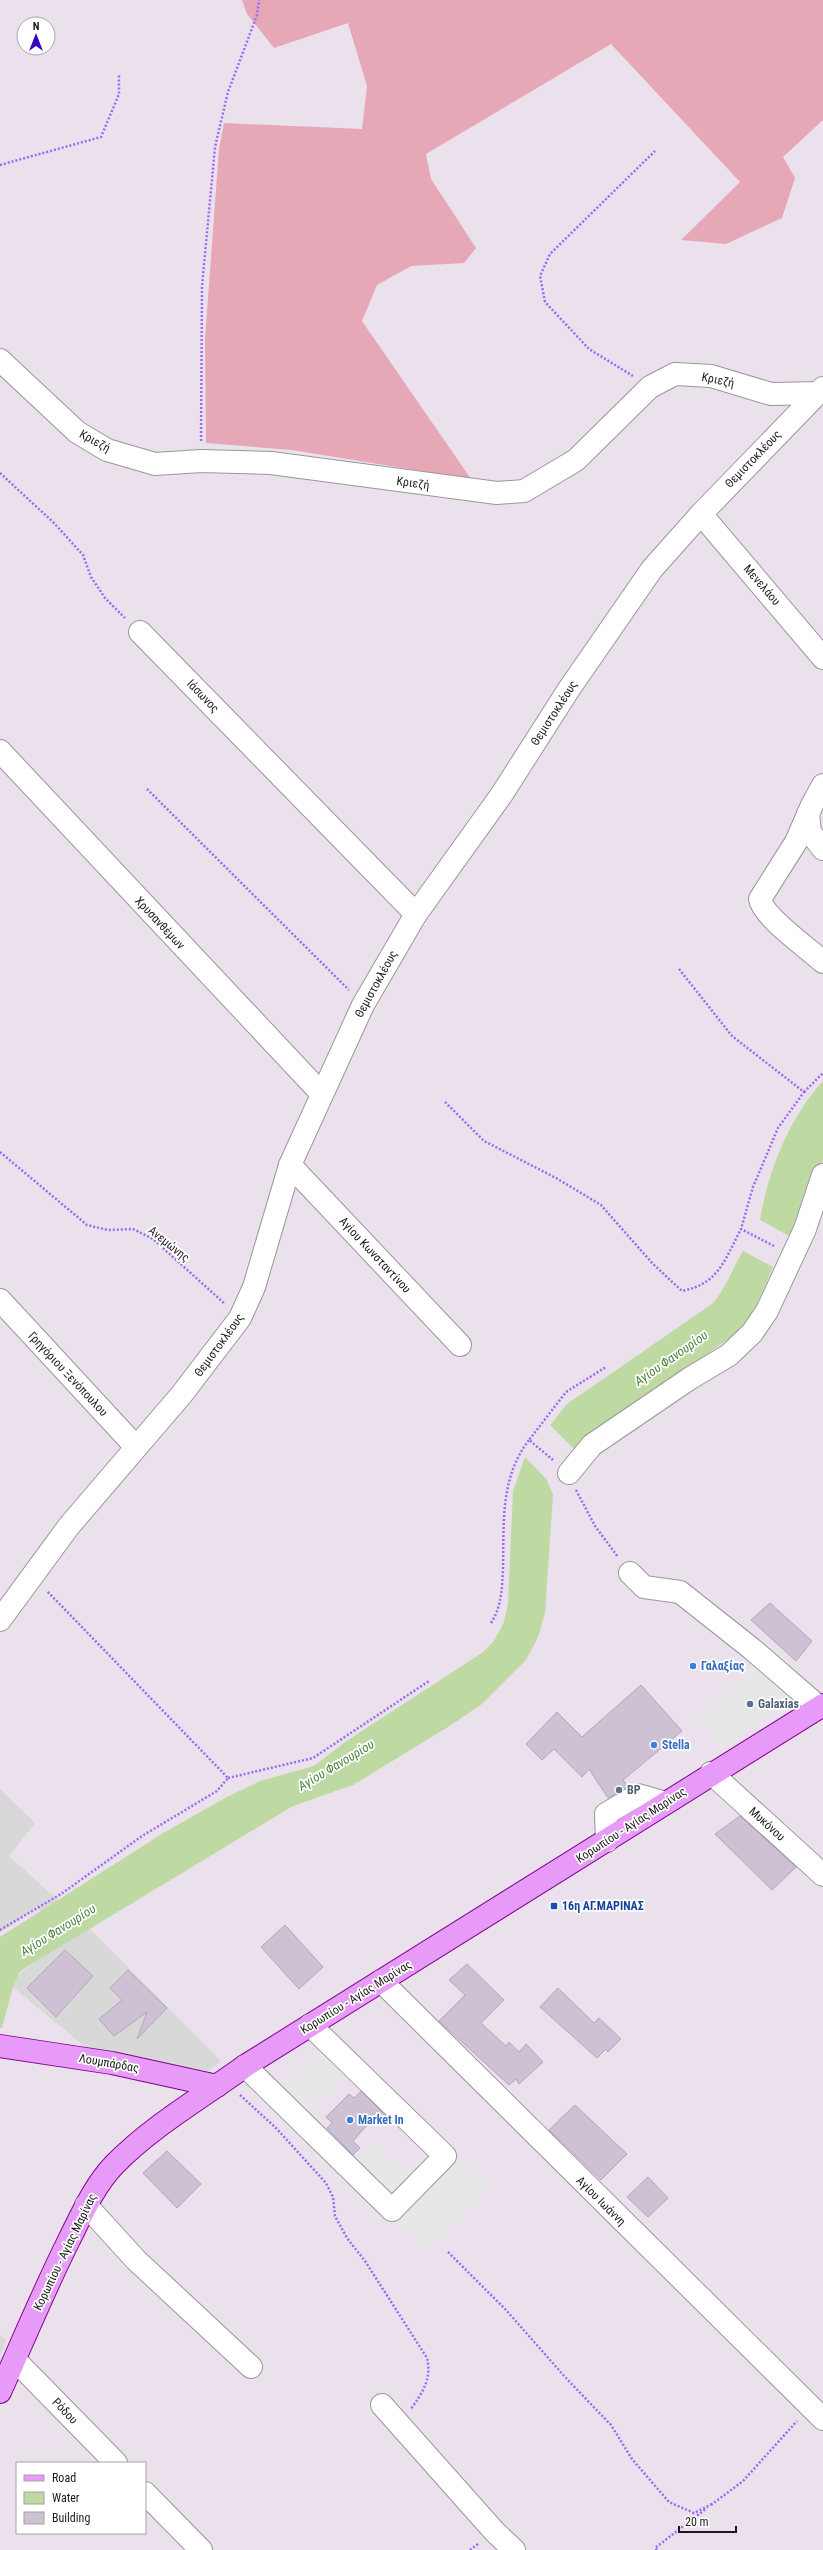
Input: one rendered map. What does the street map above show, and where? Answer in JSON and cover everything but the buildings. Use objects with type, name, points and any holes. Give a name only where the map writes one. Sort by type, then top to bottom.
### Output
[{"type":"main road","name":"Κορωπίου - Αγίας Μαρίνας","points":[[0,2392],[50,2277],[86,2205],[101,2181],[128,2152],[177,2113],[310,2025],[607,1841],[711,1773],[821,1706]]},
{"type":"main road","name":"Λουμπάρδας","points":[[0,2046],[112,2063],[230,2077]]},
{"type":"street","name":"Κριεζή","points":[[0,360],[77,432],[107,450],[155,464],[201,461],[271,463],[497,493],[524,491],[576,460],[650,387],[676,374],[711,376],[771,394],[821,391]]},
{"type":"street","name":"Θεμιστοκλέους","points":[[0,1620],[32,1575],[136,1447],[182,1394],[240,1318],[254,1287],[290,1165],[321,1093],[363,1005],[416,914],[502,794],[569,689],[652,569],[701,514],[821,391]]},
{"type":"street","name":"Μενελάου","points":[[701,514],[823,658]]},
{"type":"street","name":"Ιάσωνος","points":[[140,632],[416,914]]},
{"type":"street","name":"Χρυσανθέμων","points":[[0,751],[321,1093]]},
{"type":"street","points":[[823,785],[796,842],[760,898],[762,905],[770,915],[823,962]]},
{"type":"street","points":[[808,814],[810,832],[823,849]]},
{"type":"street","name":"Αγίου Κωνσταντίνου","points":[[290,1165],[460,1345]]},
{"type":"street","points":[[570,1474],[592,1445],[689,1379],[729,1355],[752,1333],[767,1311],[805,1229],[823,1175]]},
{"type":"street","name":"Γρηγόριου Ξενόπουλου","points":[[0,1300],[136,1447]]},
{"type":"street","points":[[630,1573],[644,1587],[680,1592],[821,1706]]},
{"type":"street","name":"Μυκόνου","points":[[711,1773],[823,1875]]},
{"type":"street","name":"Αγίου Ιωάννη","points":[[380,1982],[816,2413]]},
{"type":"street","points":[[230,2077],[392,2210],[445,2156],[310,2025]]},
{"type":"street","points":[[86,2205],[136,2260],[251,2367]]},
{"type":"street","name":"Ρόδου","points":[[14,2360],[115,2462]]},
{"type":"street","points":[[382,2405],[399,2426],[494,2531],[514,2550]]},
{"type":"street","points":[[146,2494],[201,2550]]},
{"type":"path","points":[[201,461],[202,286],[215,147],[228,92],[257,15],[259,0]]},
{"type":"path","points":[[0,165],[101,137],[119,94],[120,76]]},
{"type":"path","points":[[650,387],[590,349],[546,302],[540,276],[550,254],[655,151]]},
{"type":"path","points":[[0,473],[54,522],[83,555],[91,577],[105,598],[140,632]]},
{"type":"path","points":[[147,788],[363,1005]]},
{"type":"path","points":[[678,969],[732,1036],[804,1092]]},
{"type":"path","points":[[445,1102],[484,1141],[556,1178],[601,1205],[654,1264],[682,1291],[706,1282],[718,1272],[741,1229],[753,1187],[778,1128],[804,1092],[823,1073]]},
{"type":"path","name":"Ανεμώνης","points":[[0,1152],[87,1225],[108,1230],[133,1229],[153,1239],[240,1318]]},
{"type":"path","points":[[741,1229],[793,1255]]},
{"type":"path","points":[[491,1623],[499,1612],[502,1593],[506,1485],[518,1454],[566,1392],[606,1367]]},
{"type":"path","points":[[529,1440],[570,1474],[580,1499],[595,1526],[630,1573]]},
{"type":"path","points":[[32,1575],[228,1778]]},
{"type":"path","points":[[0,1930],[61,1894],[142,1836],[217,1791],[228,1778],[313,1758],[429,1681]]},
{"type":"path","points":[[230,2077],[243,2099],[276,2128],[326,2183],[333,2197],[335,2216],[347,2238],[365,2260],[427,2358],[430,2370],[422,2394],[399,2426]]},
{"type":"path","points":[[448,2252],[506,2310],[565,2377],[611,2425],[632,2459],[669,2502],[694,2513],[712,2504]]},
{"type":"path","points":[[657,2550],[655,2548],[743,2482],[816,2413]]},
{"type":"shaded area","points":[[242,0],[823,0],[823,120],[783,157],[795,178],[782,218],[726,244],[681,240],[740,182],[611,44],[426,154],[431,179],[476,248],[464,263],[411,266],[377,285],[362,321],[471,479],[292,450],[206,443],[205,339],[219,149],[224,123],[362,129],[367,86],[348,23],[274,48],[247,14]]},
{"type":"shaded area","name":"Galaxias","points":[[771,1644],[812,1686],[722,1749],[696,1722]]},
{"type":"shaded area","points":[[0,1789],[35,1823],[9,1856],[91,1930],[221,2061],[208,2071],[89,2050],[9,1984],[28,1967],[58,1947],[68,1936],[36,1907],[0,1933]]},
{"type":"shaded area","name":"Market In","points":[[332,2038],[358,2066],[293,2125],[267,2097]]},
{"type":"shaded area","name":"Market In","points":[[438,2140],[490,2188],[429,2252],[345,2172],[373,2142],[407,2173]]},
{"type":"shaded area","points":[[0,2334],[6,2341],[0,2356]]},
{"type":"water","points":[[823,1081],[823,1159],[806,1204],[789,1236],[760,1220],[764,1201],[774,1164],[790,1128],[800,1111]]},
{"type":"water","name":"Αγίου Φανουρίου","points":[[743,1251],[773,1267],[754,1311],[745,1325],[733,1336],[596,1431],[574,1449],[550,1425],[567,1404],[712,1304],[725,1285]]},
{"type":"water","name":"Αγίου Φανουρίου","points":[[525,1457],[547,1480],[553,1495],[545,1613],[538,1637],[526,1660],[482,1704],[448,1727],[353,1785],[293,1806],[25,1968],[20,1972],[14,1983],[2,2028],[0,2028],[0,1937],[165,1832],[225,1798],[260,1781],[314,1766],[348,1740],[482,1653],[494,1641],[504,1622],[508,1604],[513,1491]]},
{"type":"place","name":"Γαλαξίας","points":[[693,1666]]},
{"type":"place","name":"Galaxias","points":[[750,1704]]},
{"type":"place","name":"Stella","points":[[654,1745]]},
{"type":"place","name":"BP","points":[[619,1790]]},
{"type":"place","name":"16η ΑΓ.ΜΑΡΙΝΑΣ","points":[[554,1906]]},
{"type":"place","name":"Market In","points":[[350,2120]]}]
